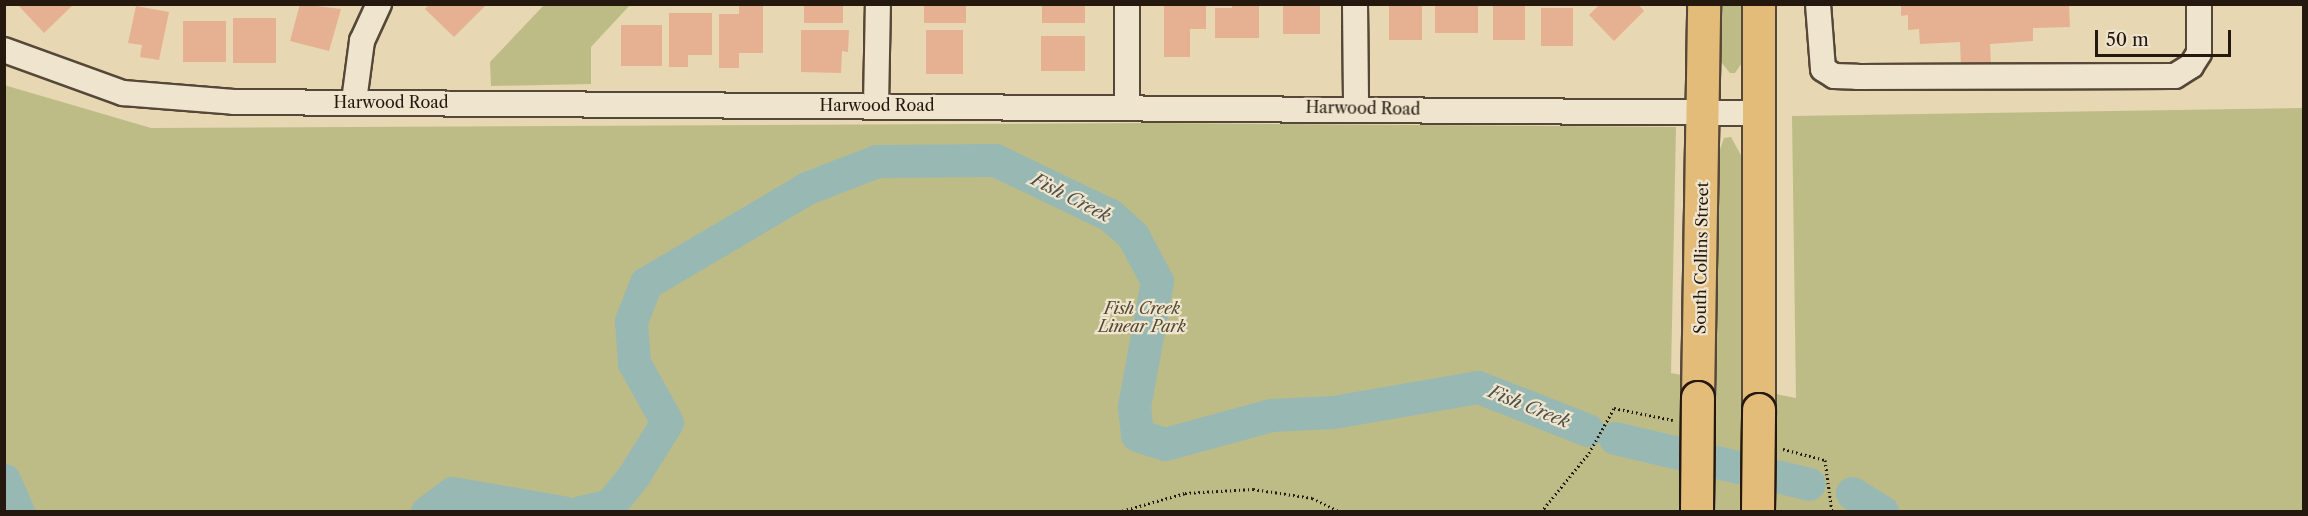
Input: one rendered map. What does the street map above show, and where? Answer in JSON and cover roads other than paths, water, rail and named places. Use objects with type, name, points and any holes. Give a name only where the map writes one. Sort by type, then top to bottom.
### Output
[{"type":"main road","name":"South Collins Street","points":[[1697,512],[1690,410],[1704,112],[1704,4]]},
{"type":"main road","points":[[1758,512],[1759,4]]},
{"type":"street","points":[[354,101],[362,41],[379,4]]},
{"type":"street","points":[[876,105],[878,4]]},
{"type":"street","points":[[1126,4],[1126,107]]},
{"type":"street","points":[[1355,4],[1356,108]]},
{"type":"street","points":[[1818,4],[1823,69],[1834,76],[1857,77],[2175,76],[2191,66],[2199,53],[2199,4]]},
{"type":"street","name":"Harwood Road","points":[[4,50],[123,93],[234,102],[1356,108],[1758,113]]},
{"type":"waterway","name":"Fish Creek","points":[[580,512],[610,505],[634,475],[667,422],[634,363],[631,321],[646,283],[807,188],[877,161],[995,160],[1110,215],[1133,236],[1157,281],[1134,406],[1137,435],[1165,444],[1271,415],[1333,412],[1478,387],[1588,430]]},
{"type":"waterway","name":"Fish Creek","points":[[1615,438],[1809,484]]},
{"type":"waterway","name":"Fish Creek","points":[[4,480],[18,512]]},
{"type":"waterway","name":"Fish Creek","points":[[427,512],[452,493],[562,512]]},
{"type":"waterway","name":"Fish Creek","points":[[1852,493],[1882,512]]},
{"type":"park label","name":"Fish Creek Linear Park","points":[[1142,317]]}]
